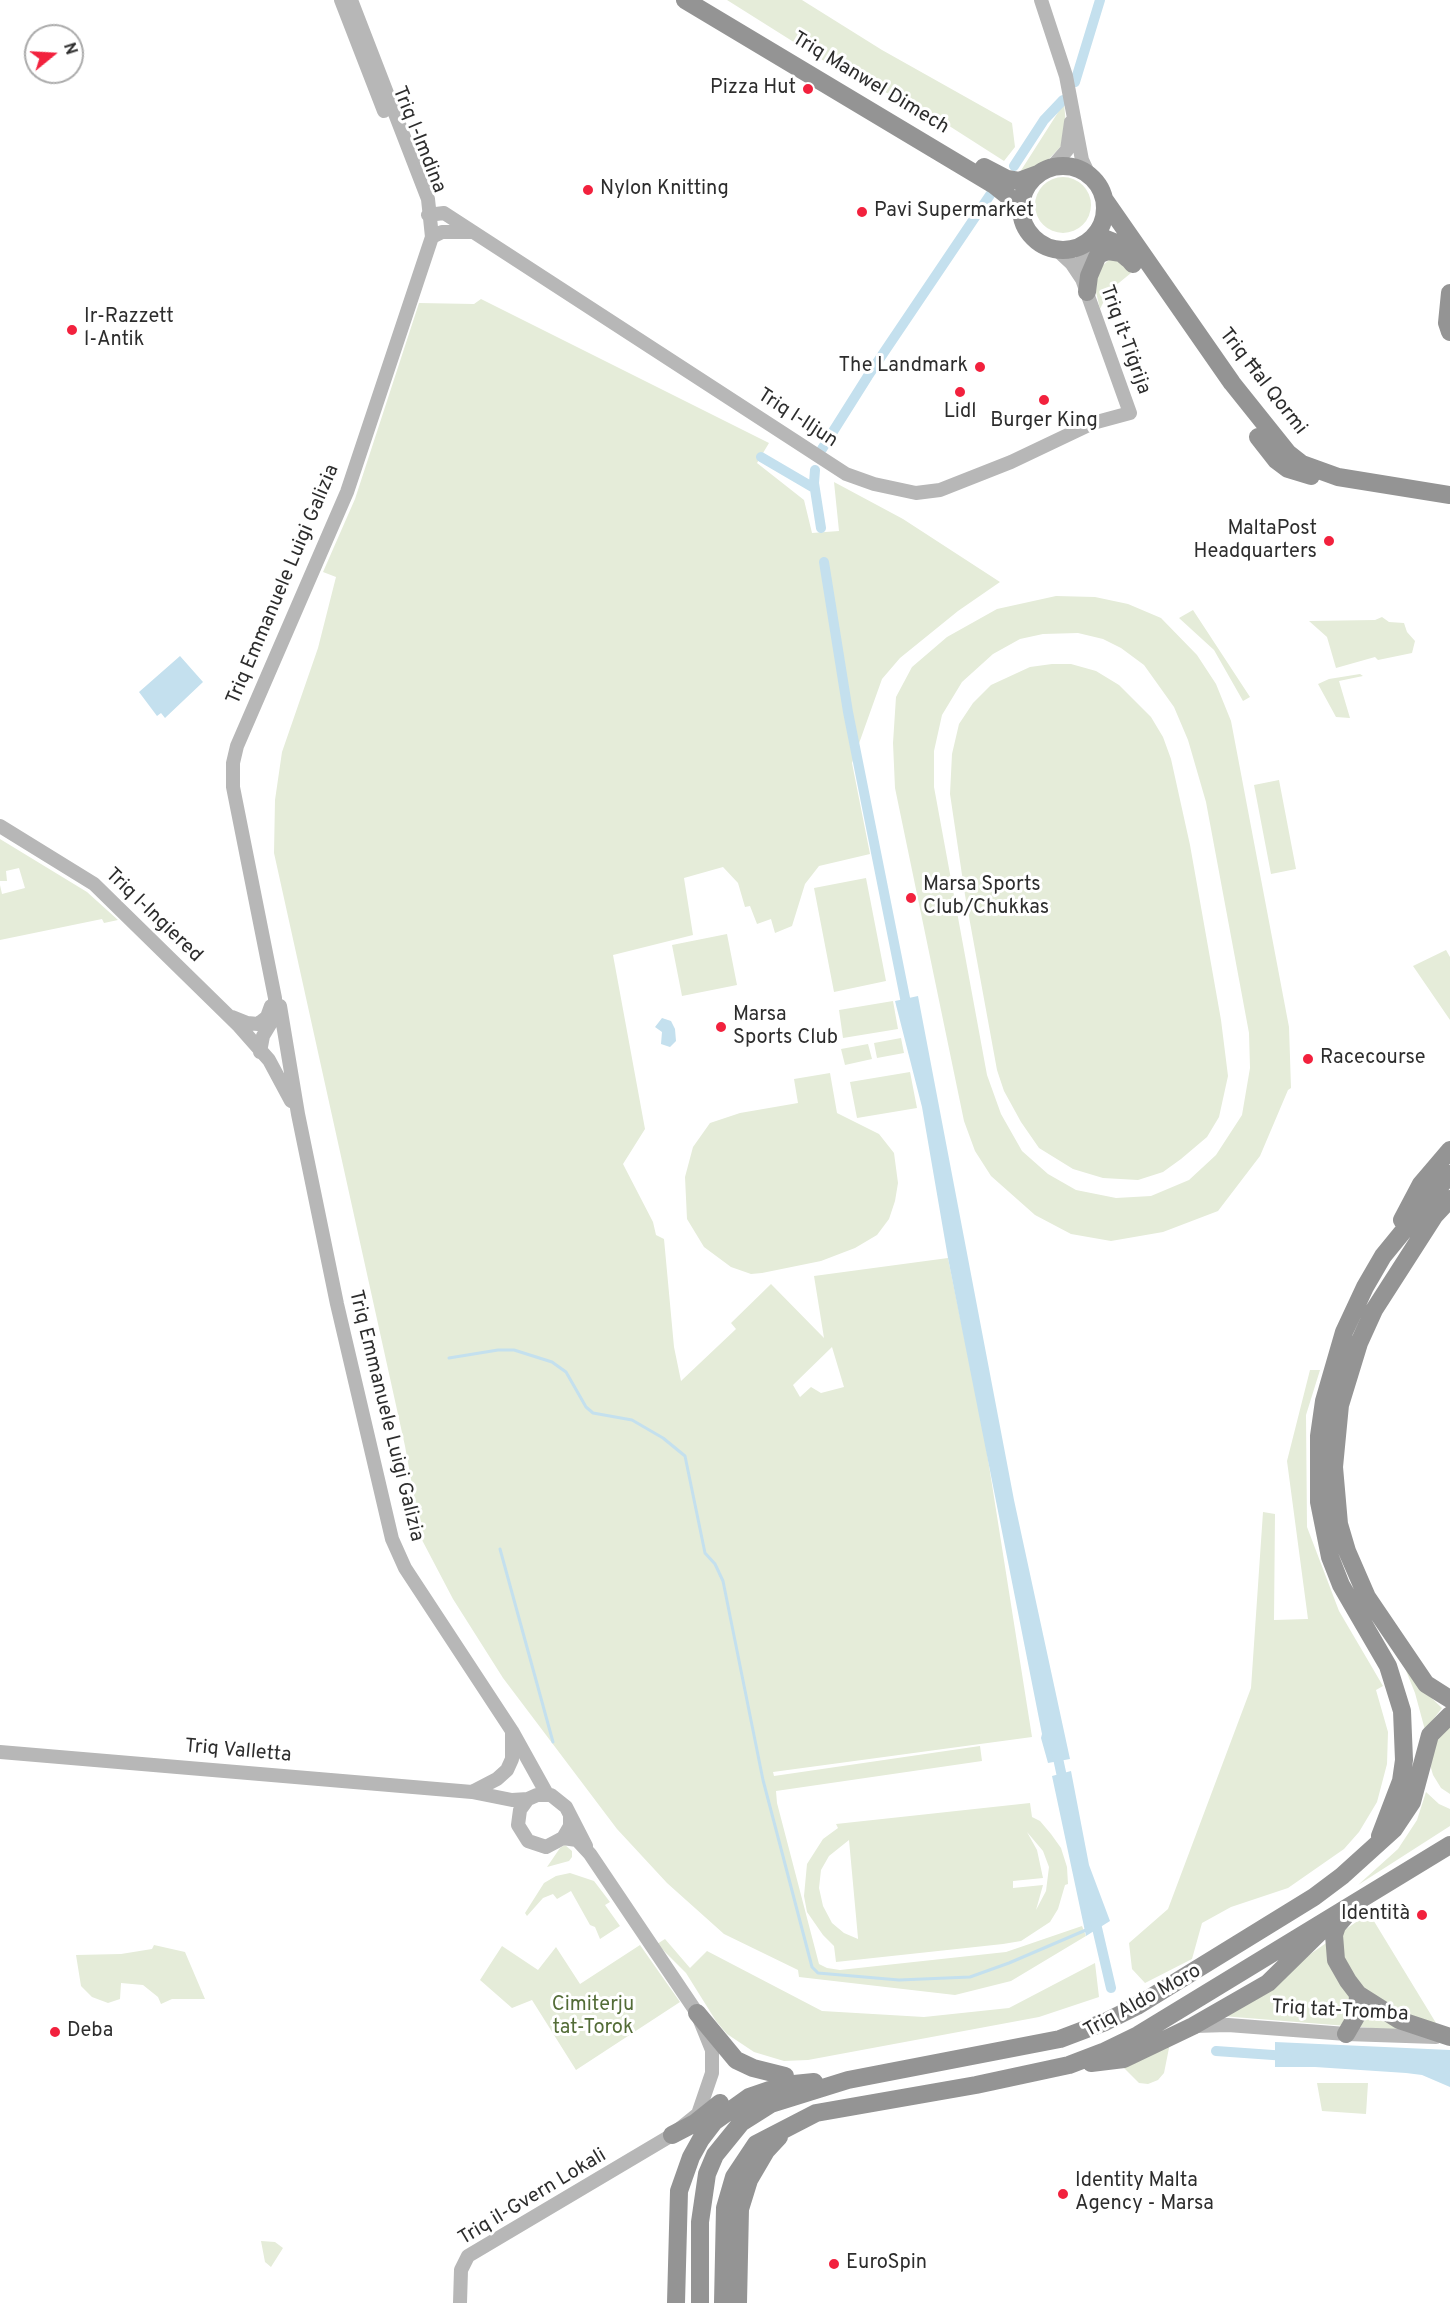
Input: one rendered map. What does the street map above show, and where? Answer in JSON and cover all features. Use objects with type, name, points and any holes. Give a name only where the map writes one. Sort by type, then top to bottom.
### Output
[{"type":"highway","name":"Triq Manwel Dimech","points":[[686,0],[994,185],[1010,197],[1022,216]]},
{"type":"highway","name":"Triq Manwel Dimech","points":[[707,0],[997,174],[1019,181],[1045,171]]},
{"type":"highway","points":[[1065,166],[1089,175],[1099,186],[1104,199],[1105,213],[1101,227],[1088,242],[1070,250],[1057,250],[1035,239],[1022,216],[1024,193],[1045,171],[1065,166]]},
{"type":"highway","name":"Triq Ħal Qormi","points":[[1104,199],[1232,383],[1276,442],[1288,453],[1302,464],[1338,477],[1450,495]]},
{"type":"highway","name":"Triq Ħal Qormi","points":[[1088,242],[1104,238],[1114,242],[1132,262],[1276,460],[1288,469],[1330,482],[1450,507]]},
{"type":"highway","points":[[1084,286],[1098,255],[1108,251],[1121,253],[1132,262]]},
{"type":"highway","points":[[1450,293],[1448,323],[1450,332]]},
{"type":"highway","points":[[1376,1844],[1401,1781],[1404,1760],[1402,1711],[1388,1666],[1341,1585],[1330,1557],[1323,1528],[1317,1480],[1321,1425],[1334,1362],[1344,1332],[1420,1184],[1450,1150]]},
{"type":"highway","points":[[1383,1256],[1450,1174]]},
{"type":"highway","points":[[1450,1199],[1435,1215],[1374,1310],[1359,1343],[1340,1405],[1334,1467],[1339,1524],[1347,1551],[1367,1597],[1426,1684],[1450,1699]]},
{"type":"highway","name":"Triq Aldo Moro","points":[[883,2073],[1060,2039],[1106,2022],[1189,1976],[1314,1898],[1342,1876],[1394,1828],[1412,1802],[1430,1735],[1450,1715]]},
{"type":"highway","name":"Triq Aldo Moro","points":[[723,2303],[723,2225],[729,2191],[740,2165],[756,2144],[816,2113],[975,2085],[1069,2064],[1103,2052],[1138,2034],[1450,1845]]},
{"type":"highway","points":[[1361,1899],[1343,1917],[1334,1935],[1336,1960],[1348,1982],[1358,1994],[1399,2020],[1450,2037]]},
{"type":"highway","points":[[1069,2064],[1124,2059],[1194,2026],[1268,1983],[1335,1916]]},
{"type":"highway","points":[[1346,2034],[1357,2015],[1358,1994]]},
{"type":"highway","points":[[697,2013],[736,2060],[753,2068],[784,2076]]},
{"type":"highway","points":[[672,2135],[695,2123],[731,2095],[759,2080],[784,2076],[883,2073]]},
{"type":"highway","points":[[700,2303],[701,2213],[707,2175],[715,2156],[728,2137],[754,2113],[771,2104],[848,2080],[883,2073]]},
{"type":"highway","points":[[676,2303],[679,2191],[691,2157],[701,2139],[729,2109],[767,2089],[784,2085],[848,2080]]},
{"type":"highway","points":[[738,2303],[739,2231],[744,2195],[766,2151],[791,2125]]},
{"type":"main road","name":"Triq l-Imdina","points":[[341,0],[428,215]]},
{"type":"main road","name":"Triq l-Imdina","points":[[351,0],[428,199],[428,215]]},
{"type":"main road","points":[[1041,0],[1066,76],[1082,160],[1089,175]]},
{"type":"main road","points":[[1045,171],[1067,150],[1072,105]]},
{"type":"main road","name":"Triq l-Iljun","points":[[428,215],[444,213],[846,474],[874,484],[916,493],[940,490],[1011,462],[1093,423],[1131,413]]},
{"type":"main road","name":"Triq Emmanuele Luigi Galizia","points":[[297,1114],[270,1042],[280,1000],[264,945],[232,787],[233,763],[237,746],[347,492],[432,237],[428,215]]},
{"type":"main road","points":[[432,237],[442,232],[472,232]]},
{"type":"main road","name":"Triq it-Tiġrija","points":[[1084,286],[1088,242]]},
{"type":"main road","name":"Triq it-Tiġrija","points":[[1057,250],[1072,264],[1084,286],[1131,413]]},
{"type":"main road","name":"Triq l-Ingiered","points":[[0,826],[94,884],[223,1012],[239,1026],[270,1042]]},
{"type":"main road","points":[[223,1012],[248,1023],[258,1024],[267,1017],[271,1006],[264,945]]},
{"type":"main road","name":"Triq Emmanuele Luigi Galizia","points":[[270,1042],[286,1052],[337,1304],[396,1550],[532,1765],[536,1797]]},
{"type":"main road","points":[[270,1042],[280,1058],[286,1052]]},
{"type":"main road","points":[[472,1791],[497,1779],[507,1770],[512,1754],[512,1731]]},
{"type":"main road","name":"Triq Valletta","points":[[0,1752],[472,1791],[512,1800],[536,1797]]},
{"type":"main road","name":"Triq Valletta","points":[[472,1791],[500,1805],[518,1825]]},
{"type":"main road","points":[[570,1816],[568,1830],[563,1838],[551,1846],[536,1845],[524,1838],[518,1825],[519,1810],[536,1797],[560,1800],[570,1816],[590,1854],[697,2013],[712,2050],[712,2073],[698,2114],[672,2135]]},
{"type":"main road","points":[[563,1838],[578,1840],[590,1854]]},
{"type":"main road","name":"Triq tat-Tromba","points":[[1194,2026],[1228,2025],[1346,2034],[1450,2037]]},
{"type":"main road","name":"Triq il-Gvern Lokali","points":[[460,2303],[461,2270],[468,2256],[672,2135]]},
{"type":"green space","points":[[727,0],[802,0],[882,50],[1012,123],[1015,147],[1004,161],[929,113],[864,82],[862,85]]},
{"type":"green space","points":[[1064,103],[1066,125],[1064,143],[1046,162],[1020,172]]},
{"type":"green space","points":[[1063,177],[1074,179],[1083,185],[1089,194],[1091,205],[1089,216],[1083,225],[1074,231],[1063,233],[1052,231],[1043,225],[1037,216],[1035,205],[1037,194],[1043,185],[1052,179]]},
{"type":"green space","points":[[1110,259],[1120,259],[1131,273],[1109,291],[1100,309],[1096,292],[1097,275],[1101,267]]},
{"type":"green space","points":[[481,299],[769,443],[757,463],[804,500],[812,533],[839,531],[834,482],[903,519],[1000,582],[958,611],[900,658],[882,679],[852,763],[870,854],[819,866],[805,884],[792,926],[775,933],[771,919],[757,924],[750,906],[745,907],[738,883],[723,867],[684,878],[693,935],[613,955],[645,1129],[623,1164],[653,1222],[656,1235],[664,1239],[674,1347],[681,1381],[736,1329],[731,1323],[771,1284],[824,1338],[814,1276],[948,1258],[984,1434],[1032,1737],[773,1772],[774,1776],[980,1746],[982,1761],[776,1791],[777,1803],[819,1964],[840,1970],[1006,1952],[1082,1926],[1086,1936],[1011,1981],[955,1995],[799,1977],[798,1970],[724,1934],[667,1883],[617,1829],[503,1678],[453,1599],[422,1540],[405,1446],[274,853],[275,800],[282,752],[318,648],[336,577],[323,572],[355,499],[419,303],[474,304]],"holes":[[[832,1347],[844,1387],[821,1393],[811,1387],[800,1397],[793,1385]]]},
{"type":"green space","points":[[1056,596],[1095,597],[1128,604],[1161,618],[1197,655],[1216,684],[1231,721],[1289,1027],[1291,1088],[1288,1090],[1260,1156],[1218,1211],[1163,1232],[1111,1241],[1071,1234],[1035,1215],[991,1176],[975,1151],[964,1121],[895,788],[893,743],[896,697],[912,667],[947,637],[997,609]],"holes":[[[1078,633],[1103,639],[1121,648],[1144,665],[1174,707],[1188,740],[1206,802],[1249,1033],[1250,1068],[1242,1115],[1216,1155],[1189,1180],[1151,1196],[1116,1198],[1076,1190],[1048,1174],[1022,1151],[1001,1114],[987,1075],[934,787],[934,751],[942,715],[962,682],[993,654],[1020,639],[1043,634]]]},
{"type":"green space","points":[[1193,610],[1250,697],[1243,701],[1214,650],[1179,618]]},
{"type":"green space","points":[[1382,617],[1389,622],[1404,623],[1407,632],[1415,641],[1412,653],[1378,660],[1375,657],[1336,668],[1327,637],[1309,621],[1375,620]]},
{"type":"green space","points":[[1071,664],[1096,671],[1119,685],[1151,717],[1163,737],[1171,759],[1190,845],[1221,1020],[1228,1076],[1219,1117],[1207,1137],[1181,1159],[1163,1172],[1138,1180],[1103,1178],[1073,1169],[1039,1148],[1021,1122],[1004,1091],[997,1070],[965,895],[950,794],[952,754],[959,724],[973,703],[991,685],[1030,667]]},
{"type":"green space","points":[[1360,674],[1363,676],[1339,681],[1350,718],[1336,717],[1318,684],[1329,679]]},
{"type":"green space","points":[[1279,780],[1296,869],[1271,874],[1254,785]]},
{"type":"green space","points":[[0,839],[87,892],[118,920],[104,923],[102,919],[0,940],[0,885],[2,894],[25,888],[19,868],[6,871],[7,881],[0,881]]},
{"type":"green space","points":[[866,878],[886,981],[834,992],[814,888]]},
{"type":"green space","points":[[727,934],[737,985],[682,996],[672,945]]},
{"type":"green space","points":[[1446,950],[1450,957],[1450,1020],[1413,966]]},
{"type":"green space","points":[[893,1001],[898,1029],[843,1038],[839,1010]]},
{"type":"green space","points":[[901,1038],[904,1053],[877,1058],[874,1043]]},
{"type":"green space","points":[[868,1044],[872,1059],[845,1065],[841,1049]]},
{"type":"green space","points":[[910,1072],[917,1108],[857,1118],[850,1082]]},
{"type":"green space","points":[[830,1073],[837,1113],[879,1134],[894,1153],[898,1183],[889,1219],[877,1235],[855,1248],[821,1261],[751,1274],[731,1267],[704,1247],[687,1219],[685,1177],[693,1147],[710,1123],[740,1113],[798,1103],[794,1079]]},
{"type":"green space","points":[[1310,1370],[1320,1370],[1306,1415],[1307,1527],[1339,1611],[1383,1686],[1376,1690],[1388,1732],[1387,1764],[1377,1802],[1359,1832],[1344,1849],[1288,1888],[1231,1907],[1202,1923],[1192,1959],[1145,1983],[1132,1969],[1129,1943],[1168,1909],[1251,1688],[1263,1512],[1275,1514],[1274,1620],[1308,1619],[1287,1461]]},
{"type":"green space","points":[[1403,1663],[1420,1687],[1442,1708],[1425,1730],[1415,1693]]},
{"type":"green space","points":[[1450,1723],[1450,1794],[1441,1788],[1433,1775],[1429,1761],[1431,1747]]},
{"type":"green space","points":[[1426,1792],[1439,1804],[1450,1809],[1450,1826],[1358,1885],[1398,1849],[1417,1820]]},
{"type":"green space","points":[[1030,1803],[1032,1817],[1040,1821],[1061,1848],[1067,1867],[1068,1884],[1065,1885],[1058,1909],[1050,1922],[1021,1941],[836,1962],[834,1946],[807,1912],[804,1896],[807,1864],[823,1839],[838,1828],[836,1824]],"holes":[[[1027,1832],[1043,1851],[1049,1867],[1046,1891],[1036,1910],[1043,1885],[1013,1888],[1013,1881],[1043,1878],[1037,1850]],[[849,1840],[858,1938],[858,1939],[844,1933],[832,1923],[823,1906],[819,1888],[821,1870],[829,1856]]]},
{"type":"green space","points":[[565,1845],[572,1851],[569,1861],[547,1867],[560,1848]]},
{"type":"green space","points":[[570,1873],[594,1881],[610,1902],[605,1905],[620,1926],[600,1939],[595,1927],[590,1925],[571,1891],[557,1899],[553,1894],[543,1898],[527,1916],[525,1913],[544,1883],[556,1876]]},
{"type":"green space","points":[[1369,1913],[1436,2023],[1409,2031],[1222,2016]]},
{"type":"green space","points":[[665,1939],[690,1968],[707,1951],[822,2011],[924,2017],[1009,2008],[1095,1963],[1099,1997],[1039,2017],[808,2060],[784,2061],[754,2052],[727,2034],[716,2021],[686,1973],[657,1944]]},
{"type":"green space","points":[[154,1945],[185,1952],[205,1999],[172,1999],[161,2004],[158,1997],[143,1985],[121,1983],[120,1999],[108,2003],[92,1997],[81,1986],[76,1955],[121,1954],[152,1949]]},
{"type":"green space","name":"Cimiterju tat-Torok","points":[[640,1945],[680,2002],[576,2070],[532,2000],[512,2008],[480,1980],[502,1946],[538,1970],[556,1947],[580,1984]]},
{"type":"green space","points":[[1170,2043],[1164,2073],[1158,2080],[1148,2084],[1139,2083],[1120,2064]]},
{"type":"green space","points":[[1317,2083],[1368,2083],[1366,2114],[1322,2111]]},
{"type":"green space","points":[[261,2241],[275,2242],[283,2248],[271,2267],[265,2262]]},
{"type":"water","points":[[180,656],[203,682],[165,718],[161,713],[157,716],[139,692]]},
{"type":"water","points":[[918,996],[1014,1500],[1070,1759],[1048,1763],[1041,1738],[948,1258],[922,1107],[895,1001]]},
{"type":"water","points":[[662,1018],[671,1021],[675,1029],[676,1041],[670,1047],[661,1044],[662,1032],[655,1027]]},
{"type":"water","points":[[1071,1771],[1089,1865],[1110,1921],[1086,1936],[1052,1776]]},
{"type":"water","points":[[1275,2042],[1450,2050],[1450,2087],[1422,2075],[1406,2073],[1315,2067],[1275,2067]]},
{"type":"waterway","points":[[1075,82],[1100,0]]},
{"type":"waterway","points":[[1014,166],[1044,120],[1063,100]]},
{"type":"waterway","points":[[822,449],[868,376],[990,195]]},
{"type":"waterway","points":[[761,457],[814,488]]},
{"type":"waterway","points":[[815,470],[814,483],[821,528]]},
{"type":"waterway","points":[[824,562],[848,712],[908,1013]]},
{"type":"waterway","points":[[449,1358],[498,1350],[514,1350],[552,1362],[566,1372],[586,1407],[593,1413],[632,1420],[663,1438],[685,1456],[705,1553],[715,1564],[723,1581],[763,1780],[812,1967],[818,1973],[899,1980],[970,1977],[1086,1930]]},
{"type":"waterway","points":[[500,1549],[553,1742]]},
{"type":"waterway","points":[[1056,1749],[1064,1786]]},
{"type":"waterway","points":[[1094,1915],[1111,1988]]},
{"type":"waterway","points":[[1216,2051],[1287,2056]]},
{"type":"place","name":"Pizza Hut","points":[[808,89]]},
{"type":"place","name":"Nylon Knitting","points":[[588,190]]},
{"type":"place","name":"Pavi Supermarket","points":[[862,212]]},
{"type":"place","name":"Ir-Razzett l-Antik","points":[[72,330]]},
{"type":"place","name":"The Landmark","points":[[980,367]]},
{"type":"place","name":"Lidl","points":[[960,392]]},
{"type":"place","name":"Burger King","points":[[1044,400]]},
{"type":"place","name":"MaltaPost Headquarters","points":[[1329,541]]},
{"type":"place","name":"Marsa Sports Club/Chukkas","points":[[911,898]]},
{"type":"place","name":"Marsa Sports Club","points":[[721,1027]]},
{"type":"place","name":"Racecourse","points":[[1308,1059]]},
{"type":"place","name":"Identità","points":[[1422,1915]]},
{"type":"place","name":"Deba","points":[[55,2032]]},
{"type":"place","name":"Identity Malta Agency - Marsa","points":[[1063,2194]]},
{"type":"place","name":"EuroSpin","points":[[834,2264]]}]
